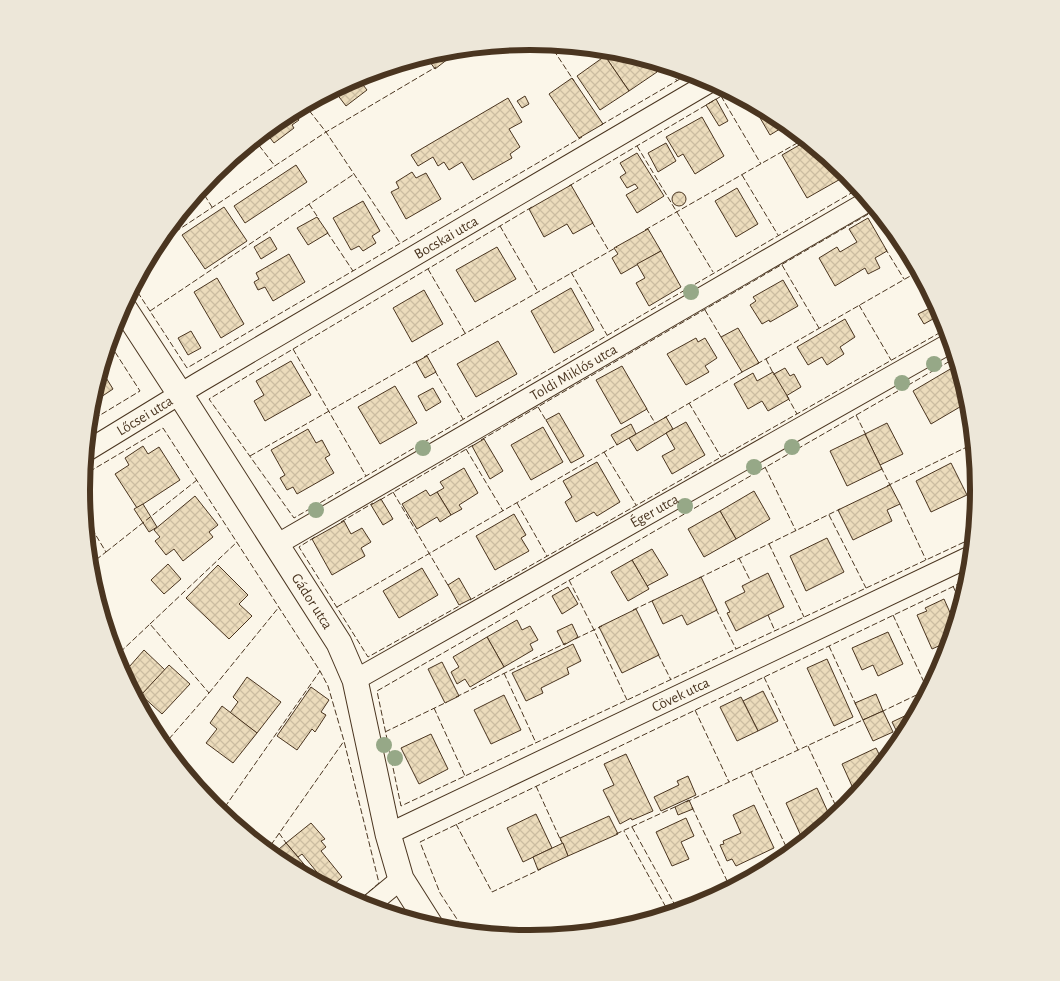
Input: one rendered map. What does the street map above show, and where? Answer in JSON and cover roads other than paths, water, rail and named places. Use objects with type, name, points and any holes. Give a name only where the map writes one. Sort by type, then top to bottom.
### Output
[{"type":"street","name":"Bocskai utca","points":[[180,394],[704,86]]},
{"type":"street","name":"Toldi Miklós utca","points":[[276,545],[864,204]]},
{"type":"street","name":"Gádor utca","points":[[127,313],[340,643],[355,680],[388,834],[401,879],[426,918]]},
{"type":"street","name":"Éger utca","points":[[355,680],[946,346]]},
{"type":"street","name":"Lőcsei utca","points":[[91,448],[180,394]]},
{"type":"street","name":"Cövek utca","points":[[388,834],[965,559]]},
{"type":"street","points":[[373,902],[401,879]]}]
